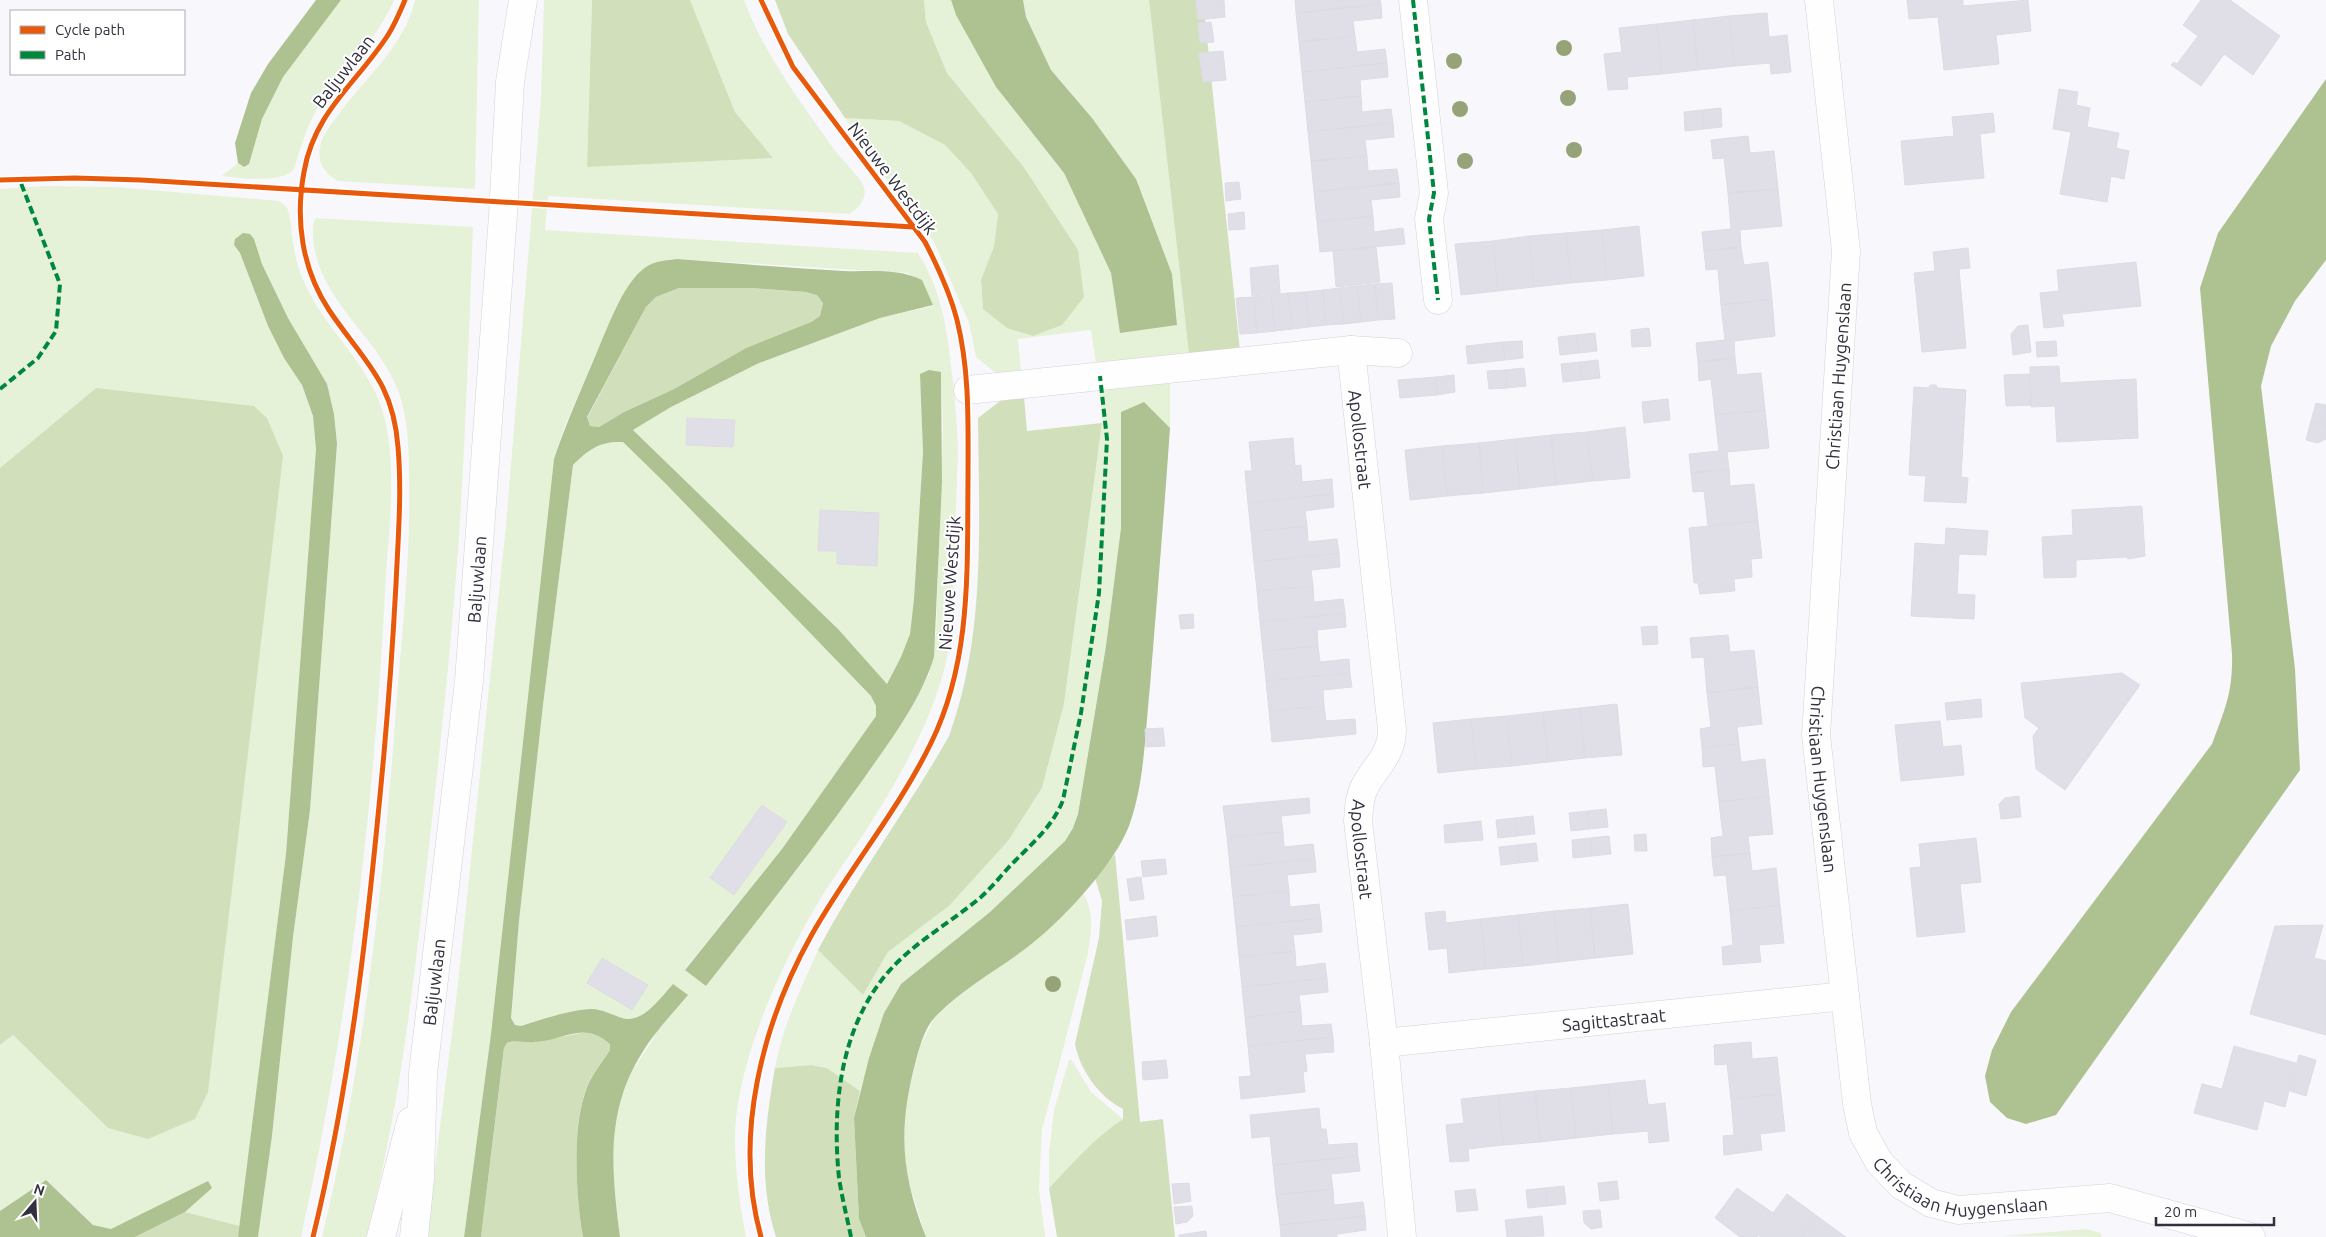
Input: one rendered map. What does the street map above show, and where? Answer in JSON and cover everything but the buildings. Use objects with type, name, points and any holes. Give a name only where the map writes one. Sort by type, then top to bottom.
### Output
[{"type":"street","name":"Baljuwlaan","points":[[503,0],[510,82]]},
{"type":"street","name":"Baljuwlaan","points":[[414,1237],[420,1178],[423,1073],[469,680],[503,216],[510,82],[522,0]]},
{"type":"street","points":[[1413,0],[1434,193],[1429,218],[1438,300]]},
{"type":"street","name":"Christiaan Huygenslaan","points":[[1819,0],[1846,251],[1816,735],[1859,1120],[1870,1148],[1879,1162],[1901,1185],[1931,1203],[1958,1210],[2110,1198],[2251,1237]]},
{"type":"street","points":[[968,390],[1352,350],[1398,353]]},
{"type":"street","name":"Apollostraat","points":[[1352,350],[1392,729],[1390,749],[1365,787],[1360,800],[1358,821],[1384,1043],[1402,1237]]},
{"type":"street","name":"Sagittastraat","points":[[1384,1043],[1845,996]]},
{"type":"street","name":"Baljuwlaan","points":[[381,1237],[423,1073]]},
{"type":"shaded area","points":[[316,0],[341,0],[283,77],[262,119],[249,164],[244,167],[238,163],[235,143],[251,93],[268,64]]},
{"type":"shaded area","points":[[341,0],[394,0],[387,15],[369,42],[319,106],[308,128],[294,169],[288,174],[271,178],[249,179],[222,176],[238,163],[244,167],[249,164],[262,119],[283,77]]},
{"type":"shaded area","points":[[415,0],[479,0],[475,189],[338,181],[325,171],[321,162],[320,147],[330,125],[383,60],[403,32]]},
{"type":"shaded area","points":[[544,0],[592,0],[587,166],[773,158],[735,112],[690,0],[744,0],[772,58],[833,148],[859,178],[865,192],[861,203],[849,214],[548,196],[545,230],[918,253],[933,281],[948,341],[958,449],[952,628],[948,656],[941,683],[931,709],[908,760],[880,809],[815,908],[787,960],[761,1019],[743,1081],[737,1110],[735,1139],[738,1188],[746,1237],[620,1237],[612,1160],[615,1122],[625,1085],[658,1029],[673,984],[644,1014],[629,1019],[596,1009],[566,1013],[521,1026],[515,1025],[511,1018],[519,921],[543,705],[573,465],[595,447],[608,443],[623,442],[871,696],[876,706],[876,716],[782,849],[685,969],[706,986],[847,802],[907,716],[929,674],[936,634],[943,429],[941,372],[920,375],[923,452],[914,599],[910,634],[887,684],[839,630],[633,430],[671,407],[759,363],[880,318],[933,306],[908,273],[677,259],[630,286],[615,311],[564,428],[554,459],[491,1034],[464,1237],[426,1237],[457,993],[506,525],[541,99]]},
{"type":"shaded area","points":[[592,0],[690,0],[735,112],[773,158],[587,167]]},
{"type":"shaded area","points":[[775,0],[924,0],[926,22],[947,73],[1023,166],[1078,250],[1084,297],[1062,325],[1033,336],[1007,328],[983,309],[981,280],[994,246],[998,214],[971,173],[945,145],[899,121],[845,118],[788,34]]},
{"type":"shaded area","points":[[924,0],[951,0],[956,15],[996,87],[1064,173],[1111,273],[1120,332],[1176,325],[1172,274],[1092,118],[1051,70],[1026,17],[1023,0],[1149,0],[1189,354],[1096,363],[1091,330],[1018,339],[1021,371],[997,374],[976,357],[969,323],[934,242],[882,173],[845,118],[899,121],[945,145],[971,173],[998,214],[994,246],[981,280],[983,309],[1023,166],[947,73],[926,22]]},
{"type":"shaded area","points":[[951,0],[1023,0],[1026,17],[1051,70],[1092,118],[1136,179],[1172,274],[1177,325],[1120,333],[1111,273],[1064,173],[996,87],[956,15]]},
{"type":"shaded area","points":[[1149,0],[1203,0],[1240,350],[1189,354]]},
{"type":"shaded area","points":[[2326,79],[2326,260],[2295,301],[2271,346],[2261,386],[2295,669],[2300,770],[2056,1115],[2026,1124],[2007,1118],[1990,1102],[1985,1076],[1992,1050],[2011,1012],[2212,744],[2230,690],[2232,654],[2200,288],[2218,233]]},
{"type":"shaded area","points":[[45,186],[115,187],[279,201],[287,208],[289,214],[295,255],[303,280],[324,317],[367,376],[382,409],[390,452],[391,500],[374,755],[366,836],[345,997],[318,1157],[301,1237],[258,1237],[272,1136],[293,937],[310,810],[337,444],[334,414],[327,384],[288,318],[262,264],[254,239],[234,245],[240,253],[268,326],[284,358],[302,385],[313,416],[316,449],[286,854],[240,1226],[185,1212],[212,1188],[208,1182],[111,1229],[93,1225],[46,1180],[0,1211],[0,1045],[13,1035],[108,1128],[96,388],[0,468],[0,189]]},
{"type":"shaded area","points":[[316,218],[473,227],[460,526],[440,744],[404,1052],[378,1191],[366,1237],[322,1237],[349,1107],[370,975],[378,909],[406,593],[409,535],[408,445],[402,403],[390,372],[378,353],[337,300],[326,281],[318,261],[313,238],[313,225]]},
{"type":"shaded area","points":[[243,233],[250,234],[254,239],[262,264],[288,318],[327,384],[334,414],[337,444],[310,810],[293,937],[272,1136],[258,1237],[238,1237],[286,854],[316,449],[313,416],[302,385],[284,358],[268,326],[240,253],[234,245],[235,239]]},
{"type":"shaded area","points":[[677,259],[844,271],[893,272],[922,280],[933,305],[880,318],[759,363],[671,407],[633,430],[839,630],[887,684],[910,634],[914,599],[923,452],[920,374],[929,370],[941,372],[942,481],[934,657],[921,690],[883,752],[805,859],[706,986],[685,970],[782,849],[876,716],[876,706],[871,696],[623,442],[608,443],[595,447],[573,465],[543,705],[519,921],[511,1018],[515,1025],[521,1026],[566,1013],[596,1009],[630,1019],[644,1014],[673,984],[688,995],[662,1025],[644,1050],[628,1080],[621,1101],[616,1123],[614,1146],[615,1191],[620,1237],[583,1237],[576,1165],[578,1126],[587,1087],[610,1050],[610,1044],[591,1033],[582,1033],[545,1041],[511,1042],[507,1043],[504,1048],[481,1237],[464,1237],[491,1034],[554,459],[605,332],[621,298],[634,278],[649,265]],"holes":[[[679,288],[752,288],[806,292],[817,295],[823,303],[820,316],[811,322],[746,348],[674,389],[624,412],[599,427],[590,426],[587,417],[646,307],[656,297]]]},
{"type":"shaded area","points":[[679,288],[752,288],[806,292],[817,294],[823,303],[820,316],[811,322],[746,348],[674,389],[624,412],[599,427],[590,426],[587,418],[646,307],[656,297]]},
{"type":"shaded area","points":[[1170,379],[1170,428],[1144,403],[1121,412],[1121,528],[1106,646],[1078,814],[1073,828],[1065,841],[990,912],[901,984],[884,1013],[860,1091],[827,1068],[811,1065],[775,1068],[787,1023],[818,950],[863,995],[888,952],[949,906],[1008,841],[1042,788],[1064,704],[1102,423],[1099,387]]},
{"type":"shaded area","points":[[96,388],[254,406],[267,418],[283,456],[208,1092],[195,1119],[148,1139],[108,1128],[13,1035],[0,1045],[0,468]]},
{"type":"shaded area","points":[[1024,397],[1027,431],[1102,423],[1064,704],[1042,788],[1008,841],[949,906],[888,952],[863,995],[818,950],[849,896],[949,736],[961,698],[975,619],[979,539],[978,418],[1004,398]]},
{"type":"shaded area","points":[[1144,402],[1170,428],[1144,757],[1138,792],[1129,826],[1113,856],[1061,918],[1023,950],[960,994],[929,1025],[915,1064],[904,1131],[907,1172],[911,1192],[926,1237],[866,1237],[859,1219],[854,1118],[869,1058],[884,1013],[901,984],[990,912],[1065,841],[1073,828],[1078,814],[1106,646],[1121,528],[1121,412]]},
{"type":"shaded area","points":[[1115,854],[1140,1122],[1163,1119],[1175,1237],[1057,1237],[1049,1188],[1093,1143],[1123,1119],[1123,1109],[1106,1097],[1086,1073],[1075,1044],[1099,938],[1102,901],[1095,878]]},
{"type":"shaded area","points":[[1083,893],[1091,915],[1088,953],[1042,1130],[1039,1188],[1045,1237],[926,1237],[908,1180],[903,1143],[904,1111],[919,1048],[935,1017],[960,994],[1035,941]]},
{"type":"shaded area","points":[[586,1032],[598,1034],[610,1043],[610,1050],[587,1087],[578,1126],[576,1164],[583,1237],[481,1237],[504,1048],[507,1043],[519,1040],[534,1042]]},
{"type":"shaded area","points":[[1071,1059],[1091,1092],[1123,1119],[1093,1143],[1049,1188],[1049,1152],[1054,1110],[1069,1060]]},
{"type":"shaded area","points":[[811,1065],[827,1068],[860,1091],[854,1118],[859,1219],[866,1237],[776,1237],[770,1216],[765,1174],[768,1110],[775,1068]]},
{"type":"shaded area","points":[[46,1180],[93,1225],[111,1229],[208,1181],[212,1188],[185,1212],[135,1237],[0,1237],[0,1211]]},
{"type":"shaded area","points":[[185,1212],[240,1226],[238,1237],[135,1237]]},
{"type":"shaded area","points":[[2087,1229],[2101,1233],[2101,1237],[2001,1236]]},
{"type":"marked path","points":[[1413,0],[1434,193],[1429,219],[1438,300]]},
{"type":"marked path","points":[[0,389],[38,358],[56,331],[60,284],[19,178]]},
{"type":"marked path","points":[[851,1237],[839,1178],[837,1118],[845,1059],[854,1031],[866,1004],[882,979],[903,957],[988,890],[1047,828],[1063,800],[1081,713],[1099,593],[1107,439],[1100,376]]},
{"type":"cycle path","points":[[313,1237],[327,1177],[349,1057],[365,936],[378,814],[394,626],[400,481],[398,447],[390,404],[374,372],[329,310],[312,278],[303,244],[300,208],[301,190],[309,151],[317,132],[338,99],[388,35],[405,0]]},
{"type":"cycle path","name":"Nieuwe Westdijk","points":[[761,0],[793,67],[925,242],[951,300],[961,340],[966,379],[968,545],[967,579],[960,646],[954,679],[944,711],[931,743],[904,793],[811,936],[779,1006],[766,1044],[757,1082],[750,1160],[753,1199],[761,1237]]},
{"type":"cycle path","name":"Nieuwe Westdijk","points":[[0,180],[75,178],[141,180],[913,227]]}]
